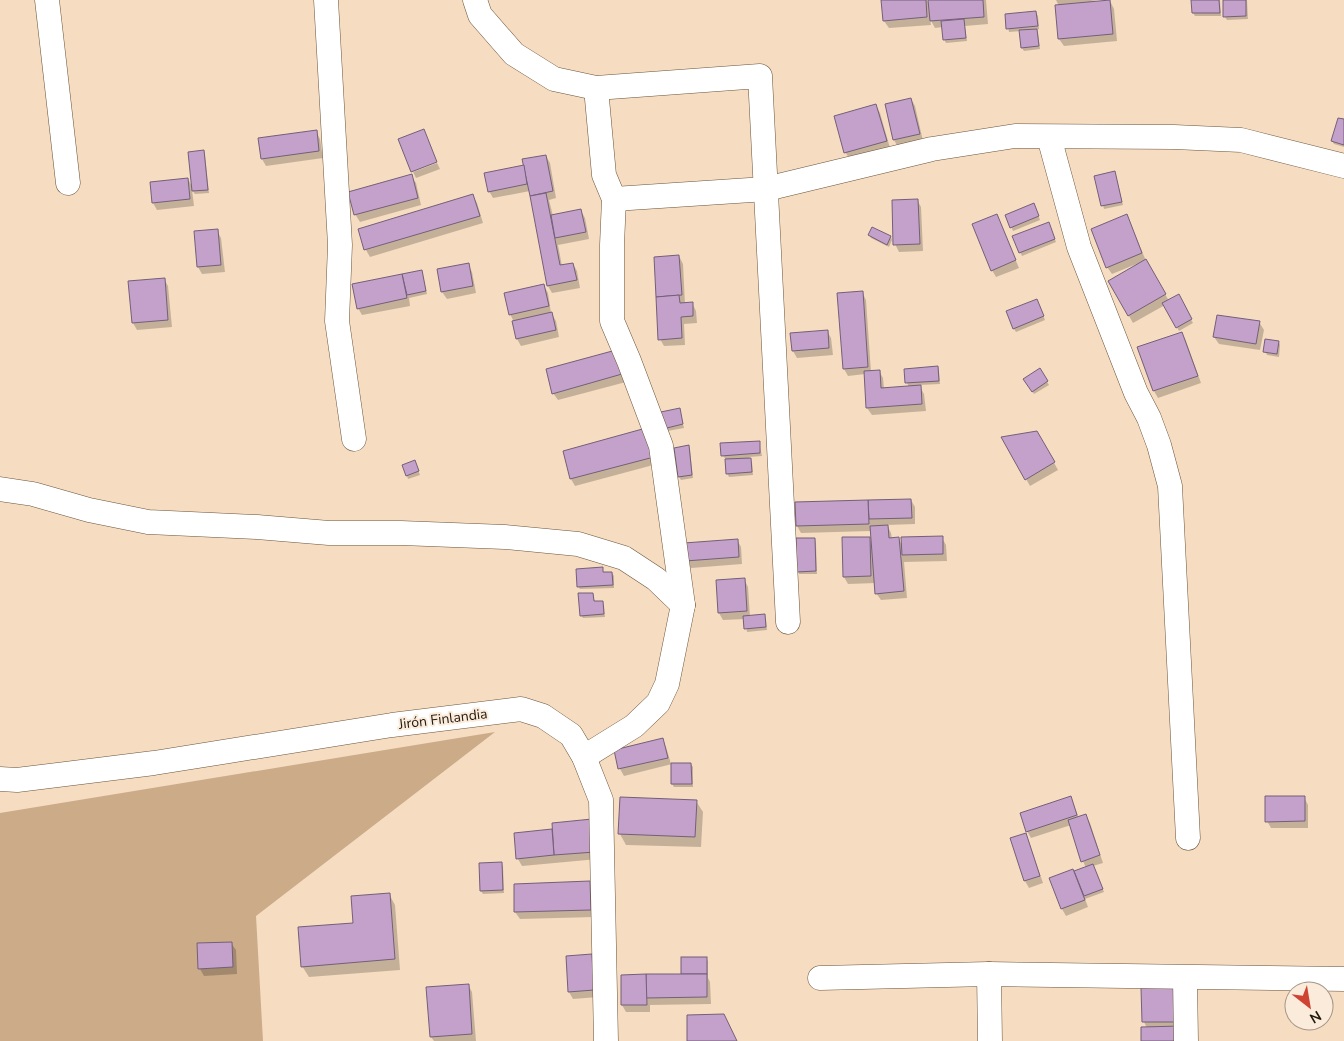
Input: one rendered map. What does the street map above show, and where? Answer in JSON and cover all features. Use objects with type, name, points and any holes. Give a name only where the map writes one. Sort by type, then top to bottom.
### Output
[{"type":"street","points":[[47,0],[68,183]]},
{"type":"street","points":[[326,0],[340,245],[337,321],[354,439]]},
{"type":"street","points":[[474,0],[480,15],[514,54],[554,79],[596,88],[760,76],[788,622]]},
{"type":"street","points":[[584,757],[634,726],[658,703],[667,684],[683,605],[661,446],[612,321],[614,199],[604,175],[596,88]]},
{"type":"street","points":[[614,199],[766,189],[932,149],[1015,136],[1174,137],[1241,140],[1344,166]]},
{"type":"street","points":[[1050,137],[1079,247],[1136,393],[1149,418],[1170,486],[1188,838]]},
{"type":"street","points":[[0,490],[32,494],[89,510],[148,522],[257,527],[329,533],[401,533],[505,537],[578,544],[624,558],[656,579],[683,605]]},
{"type":"street","name":"Jirón Finlandia","points":[[0,779],[17,780],[154,763],[392,725],[521,710],[544,716],[571,735],[584,757],[601,800],[606,1041]]},
{"type":"street","points":[[989,974],[990,1041]]},
{"type":"street","points":[[820,978],[989,974],[1185,978],[1344,978]]},
{"type":"street","points":[[1185,978],[1186,1041]]},
{"type":"shaded area","points":[[495,732],[256,916],[263,1041],[0,1041],[0,813]]},
{"type":"building","points":[[881,0],[926,0],[927,17],[883,21]]},
{"type":"building","points":[[928,0],[983,0],[984,17],[930,21]]},
{"type":"building","points":[[1110,0],[1113,34],[1058,39],[1055,5]]},
{"type":"building","points":[[1191,0],[1219,0],[1220,13],[1192,13]]},
{"type":"building","points":[[1223,0],[1246,0],[1246,16],[1223,17]]},
{"type":"building","points":[[1036,11],[1038,26],[1006,29],[1005,14]]},
{"type":"building","points":[[964,19],[966,38],[943,40],[941,21]]},
{"type":"building","points":[[1037,29],[1039,46],[1021,48],[1019,30]]},
{"type":"building","points":[[911,98],[920,134],[893,140],[885,104]]},
{"type":"building","points":[[876,104],[887,141],[844,153],[834,116]]},
{"type":"building","points":[[1338,118],[1344,119],[1344,145],[1331,141]]},
{"type":"building","points":[[424,129],[437,162],[411,172],[398,139]]},
{"type":"building","points":[[317,130],[319,151],[261,159],[258,138]]},
{"type":"building","points":[[204,150],[208,190],[192,191],[188,152]]},
{"type":"building","points":[[546,155],[553,191],[530,196],[522,159]]},
{"type":"building","points":[[524,165],[527,184],[488,192],[484,173]]},
{"type":"building","points":[[1115,171],[1122,202],[1101,206],[1094,176]]},
{"type":"building","points":[[412,174],[418,198],[354,215],[348,192]]},
{"type":"building","points":[[188,178],[190,199],[152,203],[150,182]]},
{"type":"building","points":[[546,193],[560,265],[573,263],[577,280],[547,286],[530,196]]},
{"type":"building","points":[[473,194],[480,216],[364,250],[358,229]]},
{"type":"building","points":[[918,199],[920,244],[893,245],[892,200]]},
{"type":"building","points":[[1034,203],[1039,216],[1010,228],[1005,215]]},
{"type":"building","points":[[581,209],[586,232],[555,238],[551,215]]},
{"type":"building","points":[[997,214],[1016,260],[991,271],[972,224]]},
{"type":"building","points":[[1127,214],[1142,253],[1106,268],[1091,229]]},
{"type":"building","points":[[1049,222],[1055,239],[1019,253],[1012,236]]},
{"type":"building","points":[[872,227],[891,236],[887,245],[868,235]]},
{"type":"building","points":[[218,229],[221,265],[197,267],[194,231]]},
{"type":"building","points":[[679,255],[682,295],[656,297],[654,257]]},
{"type":"building","points":[[1146,259],[1166,294],[1128,316],[1108,281]]},
{"type":"building","points":[[469,263],[473,286],[441,292],[437,269]]},
{"type":"building","points":[[422,270],[426,291],[407,295],[402,274]]},
{"type":"building","points":[[402,274],[407,298],[357,309],[352,284]]},
{"type":"building","points":[[165,278],[168,320],[132,323],[128,281]]},
{"type":"building","points":[[544,284],[549,306],[509,315],[504,293]]},
{"type":"building","points":[[863,291],[868,367],[843,369],[837,293]]},
{"type":"building","points":[[1179,294],[1192,319],[1176,328],[1162,303]]},
{"type":"building","points":[[679,295],[680,303],[693,302],[693,316],[681,317],[682,338],[658,340],[656,297]]},
{"type":"building","points":[[1037,299],[1044,316],[1013,329],[1006,311]]},
{"type":"building","points":[[552,312],[556,330],[516,339],[512,321]]},
{"type":"building","points":[[1217,315],[1260,321],[1256,344],[1213,337]]},
{"type":"building","points":[[828,330],[829,348],[792,351],[790,333]]},
{"type":"building","points":[[1182,332],[1198,376],[1153,391],[1137,347]]},
{"type":"building","points":[[1265,339],[1279,341],[1277,354],[1263,352]]},
{"type":"building","points":[[616,350],[622,374],[552,394],[546,369]]},
{"type":"building","points":[[938,366],[939,381],[905,383],[904,369]]},
{"type":"building","points":[[1040,368],[1048,381],[1032,392],[1023,379]]},
{"type":"building","points":[[880,370],[881,388],[921,385],[922,404],[866,408],[864,371]]},
{"type":"building","points":[[680,408],[683,424],[659,430],[656,413]]},
{"type":"building","points":[[646,428],[654,457],[570,479],[563,451]]},
{"type":"building","points":[[1037,431],[1055,462],[1025,480],[1001,437]]},
{"type":"building","points":[[760,441],[760,453],[721,456],[720,443]]},
{"type":"building","points":[[689,445],[692,475],[678,477],[674,448]]},
{"type":"building","points":[[751,458],[752,472],[726,474],[725,459]]},
{"type":"building","points":[[415,460],[419,471],[406,476],[402,465]]},
{"type":"building","points":[[911,499],[912,518],[869,519],[868,500]]},
{"type":"building","points":[[868,500],[869,524],[796,526],[795,502]]},
{"type":"building","points":[[888,525],[889,538],[899,537],[904,591],[875,594],[870,526]]},
{"type":"building","points":[[943,536],[943,554],[902,555],[901,537]]},
{"type":"building","points":[[842,537],[870,537],[871,576],[843,577]]},
{"type":"building","points":[[796,538],[815,538],[816,571],[796,572]]},
{"type":"building","points":[[738,539],[739,557],[685,561],[684,543]]},
{"type":"building","points":[[603,567],[603,572],[612,572],[613,585],[577,587],[576,569]]},
{"type":"building","points":[[745,578],[747,611],[718,613],[716,580]]},
{"type":"building","points":[[578,593],[593,593],[594,601],[603,601],[604,614],[580,616]]},
{"type":"building","points":[[765,614],[766,627],[744,629],[743,616]]},
{"type":"building","points":[[663,738],[668,758],[618,769],[614,750]]},
{"type":"building","points":[[671,763],[691,763],[692,784],[671,784]]},
{"type":"building","points":[[1071,796],[1077,815],[1026,832],[1020,813]]},
{"type":"building","points":[[1265,796],[1305,796],[1305,821],[1265,822]]},
{"type":"building","points":[[620,797],[697,800],[695,837],[618,834]]},
{"type":"building","points":[[1086,814],[1100,855],[1081,862],[1068,820]]},
{"type":"building","points":[[592,819],[595,852],[554,855],[552,823]]},
{"type":"building","points":[[552,829],[554,855],[516,859],[514,833]]},
{"type":"building","points":[[1026,833],[1040,876],[1024,881],[1010,838]]},
{"type":"building","points":[[502,862],[503,890],[480,891],[479,863]]},
{"type":"building","points":[[1093,864],[1103,889],[1084,896],[1074,871]]},
{"type":"building","points":[[1073,869],[1085,900],[1061,909],[1049,878]]},
{"type":"building","points":[[590,881],[591,910],[514,912],[514,884]]},
{"type":"building","points":[[390,893],[395,959],[301,967],[298,927],[353,923],[351,896]]},
{"type":"building","points":[[232,942],[233,967],[198,969],[197,943]]},
{"type":"building","points":[[592,954],[594,990],[568,992],[566,956]]},
{"type":"building","points":[[681,957],[707,957],[707,974],[681,974]]},
{"type":"building","points":[[646,974],[707,974],[707,997],[646,998]]},
{"type":"building","points":[[646,974],[647,1005],[621,1005],[621,975]]},
{"type":"building","points":[[469,984],[472,1034],[430,1037],[426,987]]},
{"type":"building","points":[[1174,987],[1175,1022],[1142,1022],[1141,988]]},
{"type":"building","points":[[724,1014],[737,1041],[687,1041],[687,1015]]},
{"type":"building","points":[[1181,1026],[1182,1041],[1141,1041],[1141,1027]]}]
